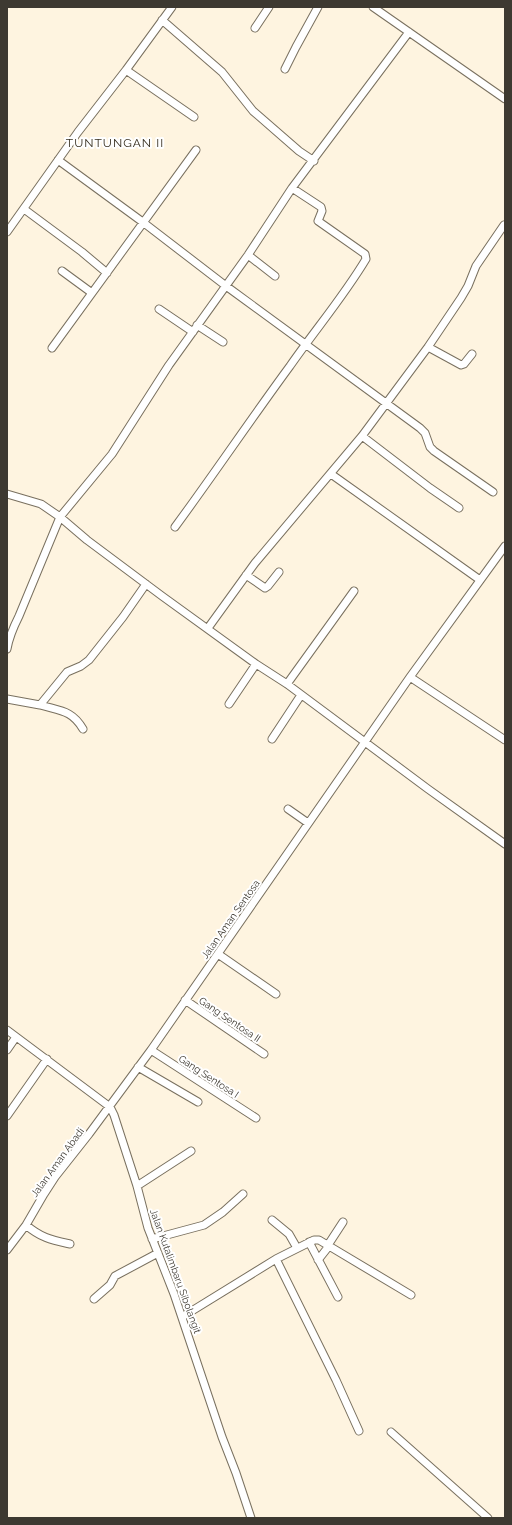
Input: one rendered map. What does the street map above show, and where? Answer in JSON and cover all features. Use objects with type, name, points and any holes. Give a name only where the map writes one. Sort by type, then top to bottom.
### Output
[{"type":"street","points":[[8,229],[172,7]]},
{"type":"street","points":[[254,28],[269,7]]},
{"type":"street","points":[[285,69],[318,7]]},
{"type":"street","points":[[373,7],[505,99]]},
{"type":"street","points":[[162,20],[222,72],[253,111],[299,151],[314,161]]},
{"type":"street","points":[[7,649],[8,638],[19,616],[60,517],[112,454],[169,365],[248,255],[292,188],[314,161],[409,32]]},
{"type":"street","points":[[126,70],[194,117]]},
{"type":"street","points":[[52,348],[196,150]]},
{"type":"street","points":[[58,160],[226,286],[387,402],[423,431],[430,447],[434,451],[493,492]]},
{"type":"street","points":[[175,527],[365,260],[365,254],[318,220],[322,209],[292,188]]},
{"type":"street","points":[[24,209],[82,252],[107,273]]},
{"type":"street","points":[[208,628],[246,575],[362,436],[428,347],[468,286],[476,266],[504,225]]},
{"type":"street","points":[[248,255],[275,276]]},
{"type":"street","points":[[62,271],[92,293]]},
{"type":"street","points":[[159,309],[193,332]]},
{"type":"street","points":[[197,325],[223,342]]},
{"type":"street","points":[[428,347],[461,365],[465,363],[472,354]]},
{"type":"street","points":[[362,436],[430,488],[459,508]]},
{"type":"street","points":[[331,474],[480,580]]},
{"type":"street","points":[[7,494],[41,504],[60,517],[87,540],[146,584],[256,664],[287,684],[428,789],[505,844]]},
{"type":"street","name":"Jalan Aman Sentosa","points":[[110,1107],[218,954],[410,676],[505,546]]},
{"type":"street","points":[[246,575],[265,588],[279,572]]},
{"type":"street","points":[[40,705],[67,672],[81,666],[89,660],[123,617],[146,584]]},
{"type":"street","points":[[287,684],[354,591]]},
{"type":"street","points":[[229,704],[256,664]]},
{"type":"street","points":[[410,676],[505,740]]},
{"type":"street","points":[[272,739],[301,695]]},
{"type":"street","points":[[7,699],[40,705],[72,716],[78,721],[83,729]]},
{"type":"street","points":[[288,809],[308,823]]},
{"type":"street","points":[[218,954],[276,994]]},
{"type":"street","name":"Gang Sentosa II","points":[[185,1000],[264,1054]]},
{"type":"street","points":[[7,1030],[110,1107]]},
{"type":"street","points":[[7,1050],[16,1036]]},
{"type":"street","name":"Gang Sentosa I","points":[[150,1050],[256,1118]]},
{"type":"street","points":[[7,1116],[47,1059]]},
{"type":"street","points":[[138,1067],[198,1102]]},
{"type":"street","name":"Jalan Kutalimbaru Sibolangit","points":[[110,1107],[137,1186],[152,1239],[182,1317],[250,1518]]},
{"type":"street","name":"Jalan Aman Abadi","points":[[8,1246],[26,1225],[55,1177],[110,1107]]},
{"type":"street","points":[[137,1186],[192,1151]]},
{"type":"street","points":[[152,1239],[204,1225],[223,1212],[243,1194]]},
{"type":"street","points":[[272,1220],[289,1234],[297,1248]]},
{"type":"street","points":[[318,1260],[344,1222]]},
{"type":"street","points":[[26,1225],[33,1232],[47,1239],[70,1244]]},
{"type":"street","points":[[182,1317],[276,1259],[314,1240],[319,1240],[411,1295]]},
{"type":"street","points":[[309,1242],[338,1297]]},
{"type":"street","points":[[94,1299],[110,1285],[115,1276],[158,1253]]},
{"type":"street","points":[[276,1259],[336,1380],[358,1431]]},
{"type":"street","points":[[391,1432],[488,1518]]},
{"type":"district","name":"TUNTUNGAN II","points":[[115,143]]}]
